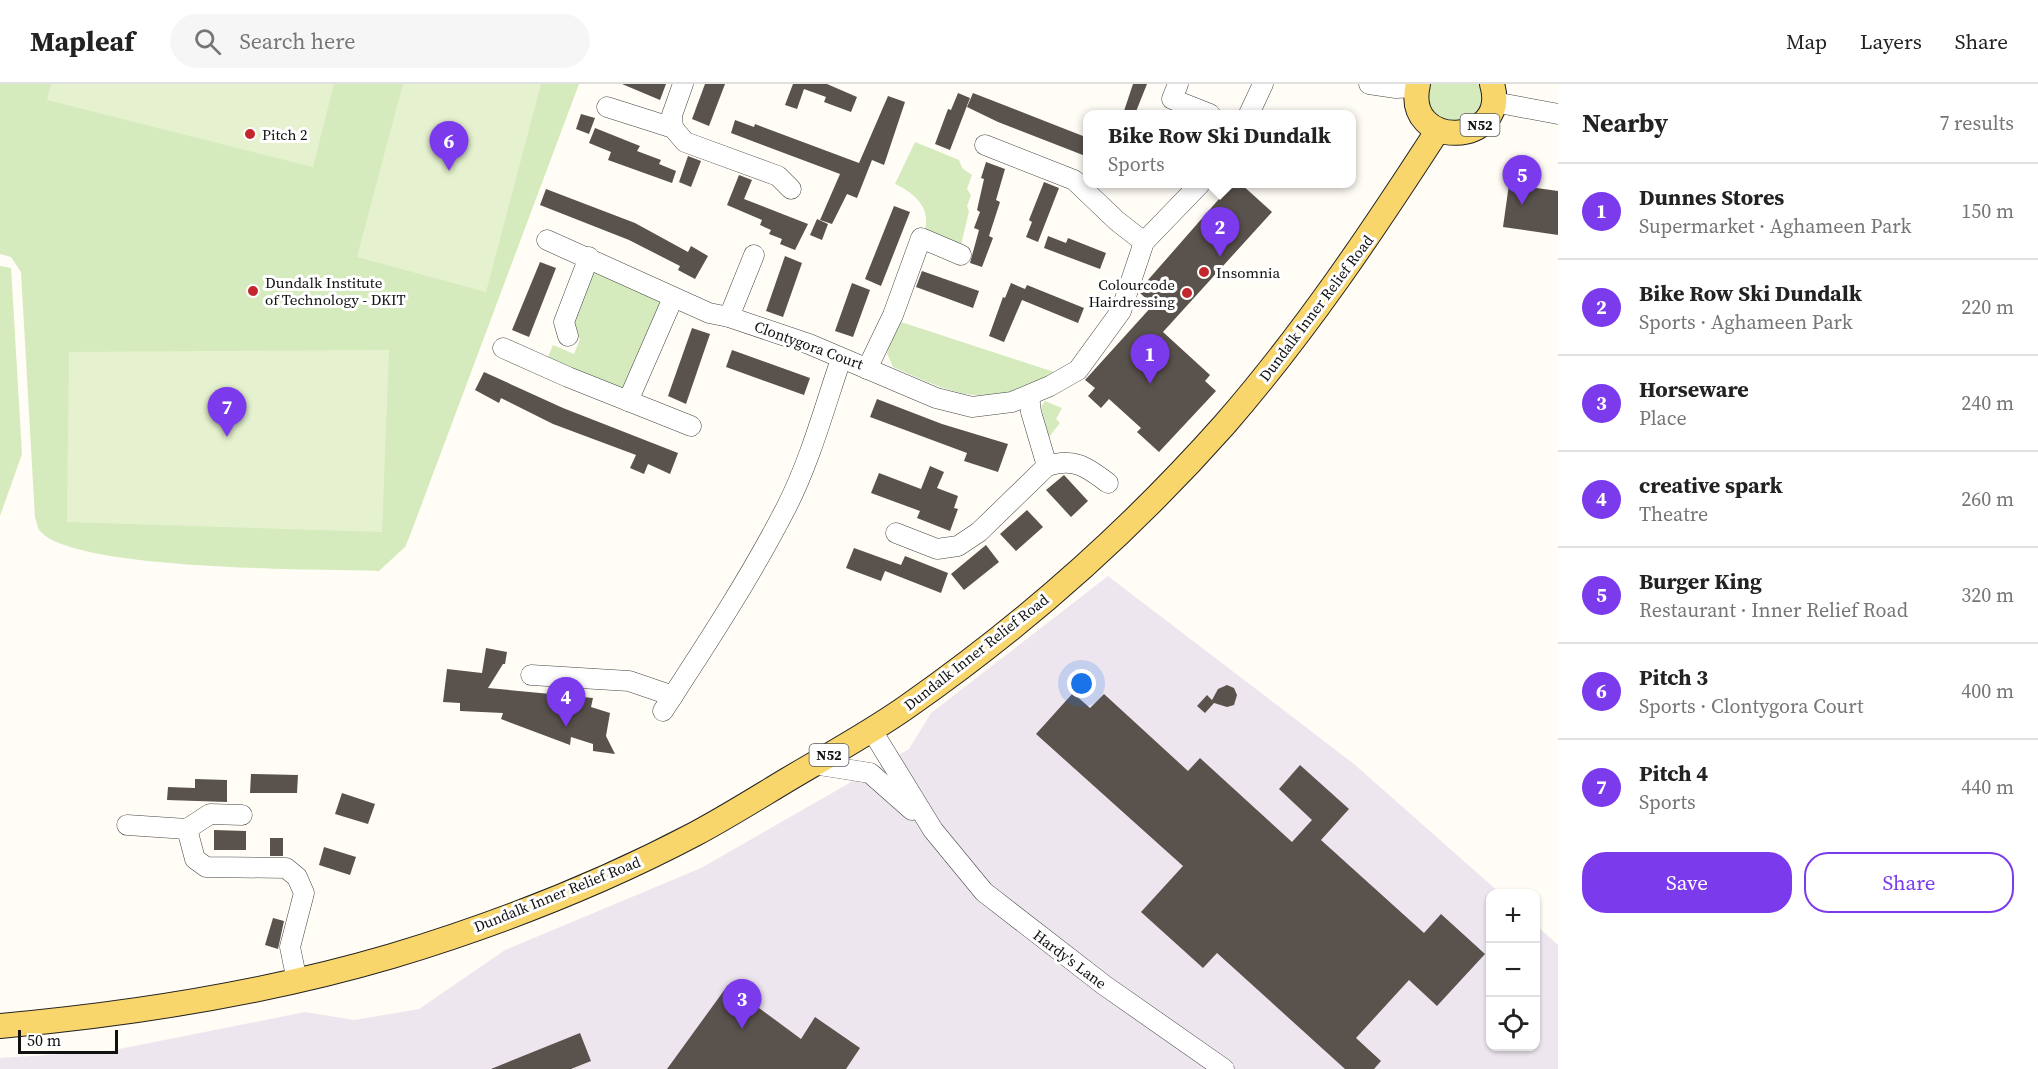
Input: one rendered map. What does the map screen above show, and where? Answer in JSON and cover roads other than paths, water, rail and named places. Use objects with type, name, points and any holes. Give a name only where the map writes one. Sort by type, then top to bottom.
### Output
[{"type":"main road","points":[[1418,85],[1419,110],[1425,120],[1438,130]]},
{"type":"main road","name":"N52","points":[[1438,130],[1460,134],[1475,129],[1485,121],[1493,93]]},
{"type":"main road","name":"Dundalk Inner Relief Road","points":[[0,1026],[98,1017],[195,1002],[297,981],[392,956],[479,927],[596,881],[696,833],[904,709],[968,663],[1094,558],[1181,471],[1258,385],[1313,316],[1355,257],[1438,130]]},
{"type":"street","points":[[673,128],[672,115],[683,84]]},
{"type":"street","points":[[1178,84],[1172,99],[1200,110]]},
{"type":"street","points":[[1251,110],[1263,84]]},
{"type":"street","points":[[1369,84],[1396,88],[1418,85]]},
{"type":"street","points":[[1493,93],[1558,114]]},
{"type":"street","points":[[607,107],[673,128],[685,142],[778,176],[791,189]]},
{"type":"street","points":[[985,145],[1074,180],[1116,221],[1144,242]]},
{"type":"street","points":[[867,369],[936,398],[972,407],[1021,399],[1078,370],[1121,310],[1144,242],[1195,188]]},
{"type":"street","name":"Clontygora Court","points":[[547,240],[709,313],[729,317],[809,344],[867,369],[892,315],[921,238],[961,255]]},
{"type":"street","points":[[729,317],[754,255]]},
{"type":"street","points":[[568,336],[564,322],[589,257]]},
{"type":"street","points":[[628,401],[673,298]]},
{"type":"street","points":[[503,348],[691,426]]},
{"type":"street","points":[[531,675],[629,681],[668,703],[724,617],[786,507],[807,458],[841,358]]},
{"type":"street","points":[[1021,399],[1047,466]]},
{"type":"street","points":[[896,533],[937,549],[958,546],[979,532],[1047,466],[1064,460],[1088,468],[1108,483]]},
{"type":"street","name":"Hardy's Lane","points":[[871,729],[933,830],[984,892],[1016,919],[1224,1069]]},
{"type":"street","name":"Hardy's Lane","points":[[813,764],[870,773],[933,830]]},
{"type":"street","points":[[127,825],[187,829],[210,814],[242,815]]},
{"type":"street","points":[[187,829],[195,859],[206,867],[285,868],[297,877],[304,893],[290,947],[297,981]]},
{"type":"place","name":"Pitch 2","points":[[250,134]]},
{"type":"place","name":"Pitch 3","points":[[449,171]]},
{"type":"place","name":"Burger King","points":[[1522,205]]},
{"type":"place","name":"Bike Row Ski Dundalk","points":[[1220,257]]},
{"type":"place","name":"Insomnia","points":[[1204,272]]},
{"type":"place","name":"Dundalk Institute of Technology - DKIT","points":[[253,291]]},
{"type":"place","name":"Colourcode Hairdressing","points":[[1187,293]]},
{"type":"place","name":"Dunnes Stores","points":[[1150,384]]},
{"type":"place","name":"Pitch 4","points":[[227,437]]},
{"type":"place","name":"creative spark","points":[[566,727]]},
{"type":"place","name":"Horseware","points":[[742,1029]]}]
